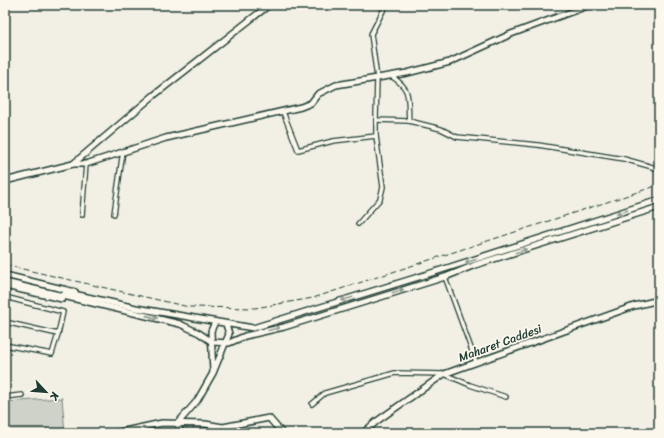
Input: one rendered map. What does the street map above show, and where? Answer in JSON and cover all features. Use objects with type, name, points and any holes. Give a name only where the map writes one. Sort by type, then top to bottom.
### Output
[{"type":"street","points":[[73,164],[153,96],[269,5]]},
{"type":"street","points":[[358,224],[380,199],[383,187],[376,136],[378,78],[371,34],[386,5]]},
{"type":"street","points":[[5,181],[73,164],[86,164],[166,138],[283,112],[312,103],[318,94],[336,85],[378,78],[450,62],[511,34],[590,5]]},
{"type":"street","points":[[390,75],[405,86],[408,95],[410,121]]},
{"type":"street","points":[[283,112],[298,150],[333,141],[376,136]]},
{"type":"street","points":[[376,120],[410,121],[441,129],[457,137],[538,144],[624,159],[656,168]]},
{"type":"street","points":[[114,214],[123,151]]},
{"type":"street","points":[[82,215],[86,164]]},
{"type":"street","points":[[5,286],[68,300],[85,299],[252,328],[659,200]]},
{"type":"street","points":[[5,280],[180,324],[199,332],[212,342],[227,343],[445,277],[659,207]]},
{"type":"street","points":[[5,275],[70,290],[85,299]]},
{"type":"street","points":[[445,277],[476,362]]},
{"type":"street","points":[[5,297],[63,312],[52,354],[5,345]]},
{"type":"street","name":"Maharet Caddesi","points":[[363,433],[376,421],[444,374],[634,306],[659,300]]},
{"type":"street","points":[[5,322],[58,334]]},
{"type":"street","points":[[213,374],[211,331],[215,322]]},
{"type":"street","points":[[178,424],[197,401],[213,374],[227,343],[229,334],[226,324]]},
{"type":"street","points":[[312,404],[325,393],[395,373],[444,374],[470,385],[506,397]]},
{"type":"street","points":[[5,397],[22,395]]},
{"type":"street","points":[[115,433],[162,424],[205,424],[223,427],[269,418],[282,433]]},
{"type":"street","points":[[178,424],[183,433]]},
{"type":"street","points":[[223,427],[230,433]]},
{"type":"shaded area","points":[[62,398],[65,433],[5,433],[5,402]]},
{"type":"railway","points":[[5,265],[189,307],[255,308],[313,298],[659,185]]}]
